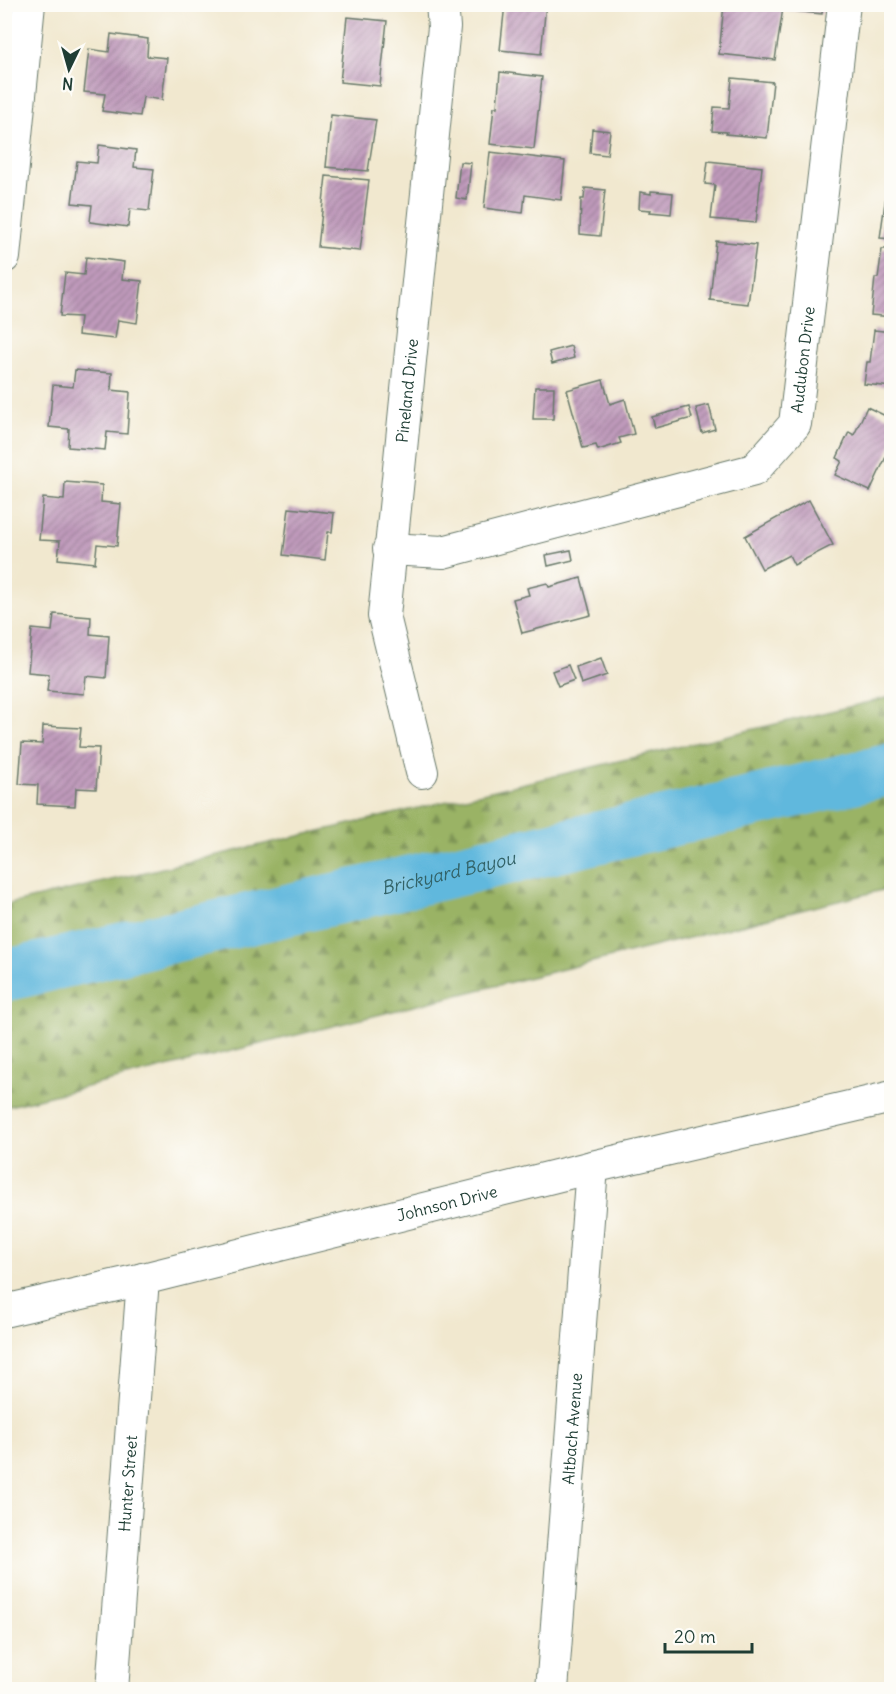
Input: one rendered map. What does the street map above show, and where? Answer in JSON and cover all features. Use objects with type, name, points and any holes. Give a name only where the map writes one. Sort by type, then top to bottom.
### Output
[{"type":"street","points":[[4,257],[29,4]]},
{"type":"street","name":"Pineland Drive","points":[[422,772],[384,616],[389,549],[444,27],[442,4]]},
{"type":"street","name":"Audubon Drive","points":[[389,549],[444,552],[754,470],[795,424],[844,4]]},
{"type":"street","name":"Johnson Drive","points":[[4,1311],[143,1279],[592,1167],[891,1098]]},
{"type":"street","name":"Altbach Avenue","points":[[552,1689],[592,1167]]},
{"type":"street","name":"Hunter Street","points":[[112,1689],[143,1279]]},
{"type":"green space","points":[[891,697],[891,888],[5,1107],[5,905]]},
{"type":"building","points":[[505,4],[546,4],[541,54],[500,50]]},
{"type":"building","points":[[724,4],[752,4],[783,8],[775,60],[719,54]]},
{"type":"building","points":[[784,4],[823,4],[822,14],[784,10]]},
{"type":"building","points":[[347,17],[387,21],[380,86],[340,82]]},
{"type":"building","points":[[111,34],[148,39],[147,56],[167,58],[162,100],[143,97],[140,116],[102,111],[105,94],[84,92],[89,49],[109,52]]},
{"type":"building","points":[[500,72],[542,77],[534,149],[490,144],[494,107],[497,107]]},
{"type":"building","points":[[732,78],[773,82],[767,138],[712,131],[714,107],[729,108]]},
{"type":"building","points":[[331,115],[376,120],[368,171],[326,167]]},
{"type":"building","points":[[592,129],[610,131],[607,155],[590,153]]},
{"type":"building","points":[[99,145],[136,150],[134,167],[154,169],[149,211],[130,209],[128,227],[90,222],[92,205],[72,203],[77,161],[97,163]]},
{"type":"building","points":[[490,152],[565,161],[561,200],[525,195],[523,213],[484,208]]},
{"type":"building","points":[[708,161],[762,167],[756,223],[711,219],[715,185],[705,184]]},
{"type":"building","points":[[460,162],[471,163],[467,200],[456,198]]},
{"type":"building","points":[[890,167],[892,167],[892,239],[880,238]]},
{"type":"building","points":[[326,176],[369,180],[360,251],[318,247]]},
{"type":"building","points":[[585,188],[605,190],[600,236],[580,234],[581,199],[584,199]]},
{"type":"building","points":[[651,191],[673,193],[671,214],[639,209],[640,192],[651,194]]},
{"type":"building","points":[[716,241],[756,245],[748,304],[710,300]]},
{"type":"building","points":[[882,249],[892,249],[892,317],[871,315],[875,278],[878,278]]},
{"type":"building","points":[[86,257],[124,262],[122,279],[142,281],[137,323],[118,320],[115,339],[78,335],[80,317],[60,316],[65,273],[84,275]]},
{"type":"building","points":[[874,330],[892,332],[892,387],[864,384],[867,362],[870,362]]},
{"type":"building","points":[[571,346],[574,358],[552,364],[549,352]]},
{"type":"building","points":[[75,370],[112,373],[111,390],[130,392],[127,434],[107,432],[105,450],[68,447],[69,429],[49,427],[53,385],[73,387]]},
{"type":"building","points":[[603,380],[610,404],[625,399],[634,434],[619,438],[621,443],[598,450],[596,445],[583,448],[567,390]]},
{"type":"building","points":[[535,387],[554,387],[553,419],[533,419]]},
{"type":"building","points":[[709,405],[715,429],[702,433],[696,408]]},
{"type":"building","points":[[689,407],[692,418],[655,428],[652,417]]},
{"type":"building","points":[[867,407],[892,419],[892,444],[870,491],[835,475],[842,461],[837,458],[849,432],[854,435]]},
{"type":"building","points":[[65,482],[102,485],[101,502],[121,504],[117,546],[97,544],[95,563],[58,559],[60,541],[39,540],[43,498],[64,500]]},
{"type":"building","points":[[809,500],[833,545],[794,565],[789,555],[762,569],[745,536]]},
{"type":"building","points":[[289,508],[334,513],[332,532],[328,532],[325,560],[283,555]]},
{"type":"building","points":[[571,550],[573,560],[548,566],[546,555]]},
{"type":"building","points":[[581,578],[591,615],[522,633],[513,599],[529,595],[527,588],[547,583],[549,587]]},
{"type":"building","points":[[54,614],[91,617],[90,634],[109,636],[106,678],[86,676],[84,694],[47,691],[49,674],[28,672],[32,629],[52,631]]},
{"type":"building","points":[[601,658],[607,675],[581,684],[576,667]]},
{"type":"building","points":[[568,665],[574,680],[558,686],[552,671]]},
{"type":"building","points":[[43,726],[81,728],[79,747],[99,748],[96,789],[76,788],[75,806],[37,804],[38,785],[19,784],[22,743],[42,744]]},
{"type":"waterway","name":"Brickyard Bayou","points":[[4,976],[892,769]]}]
